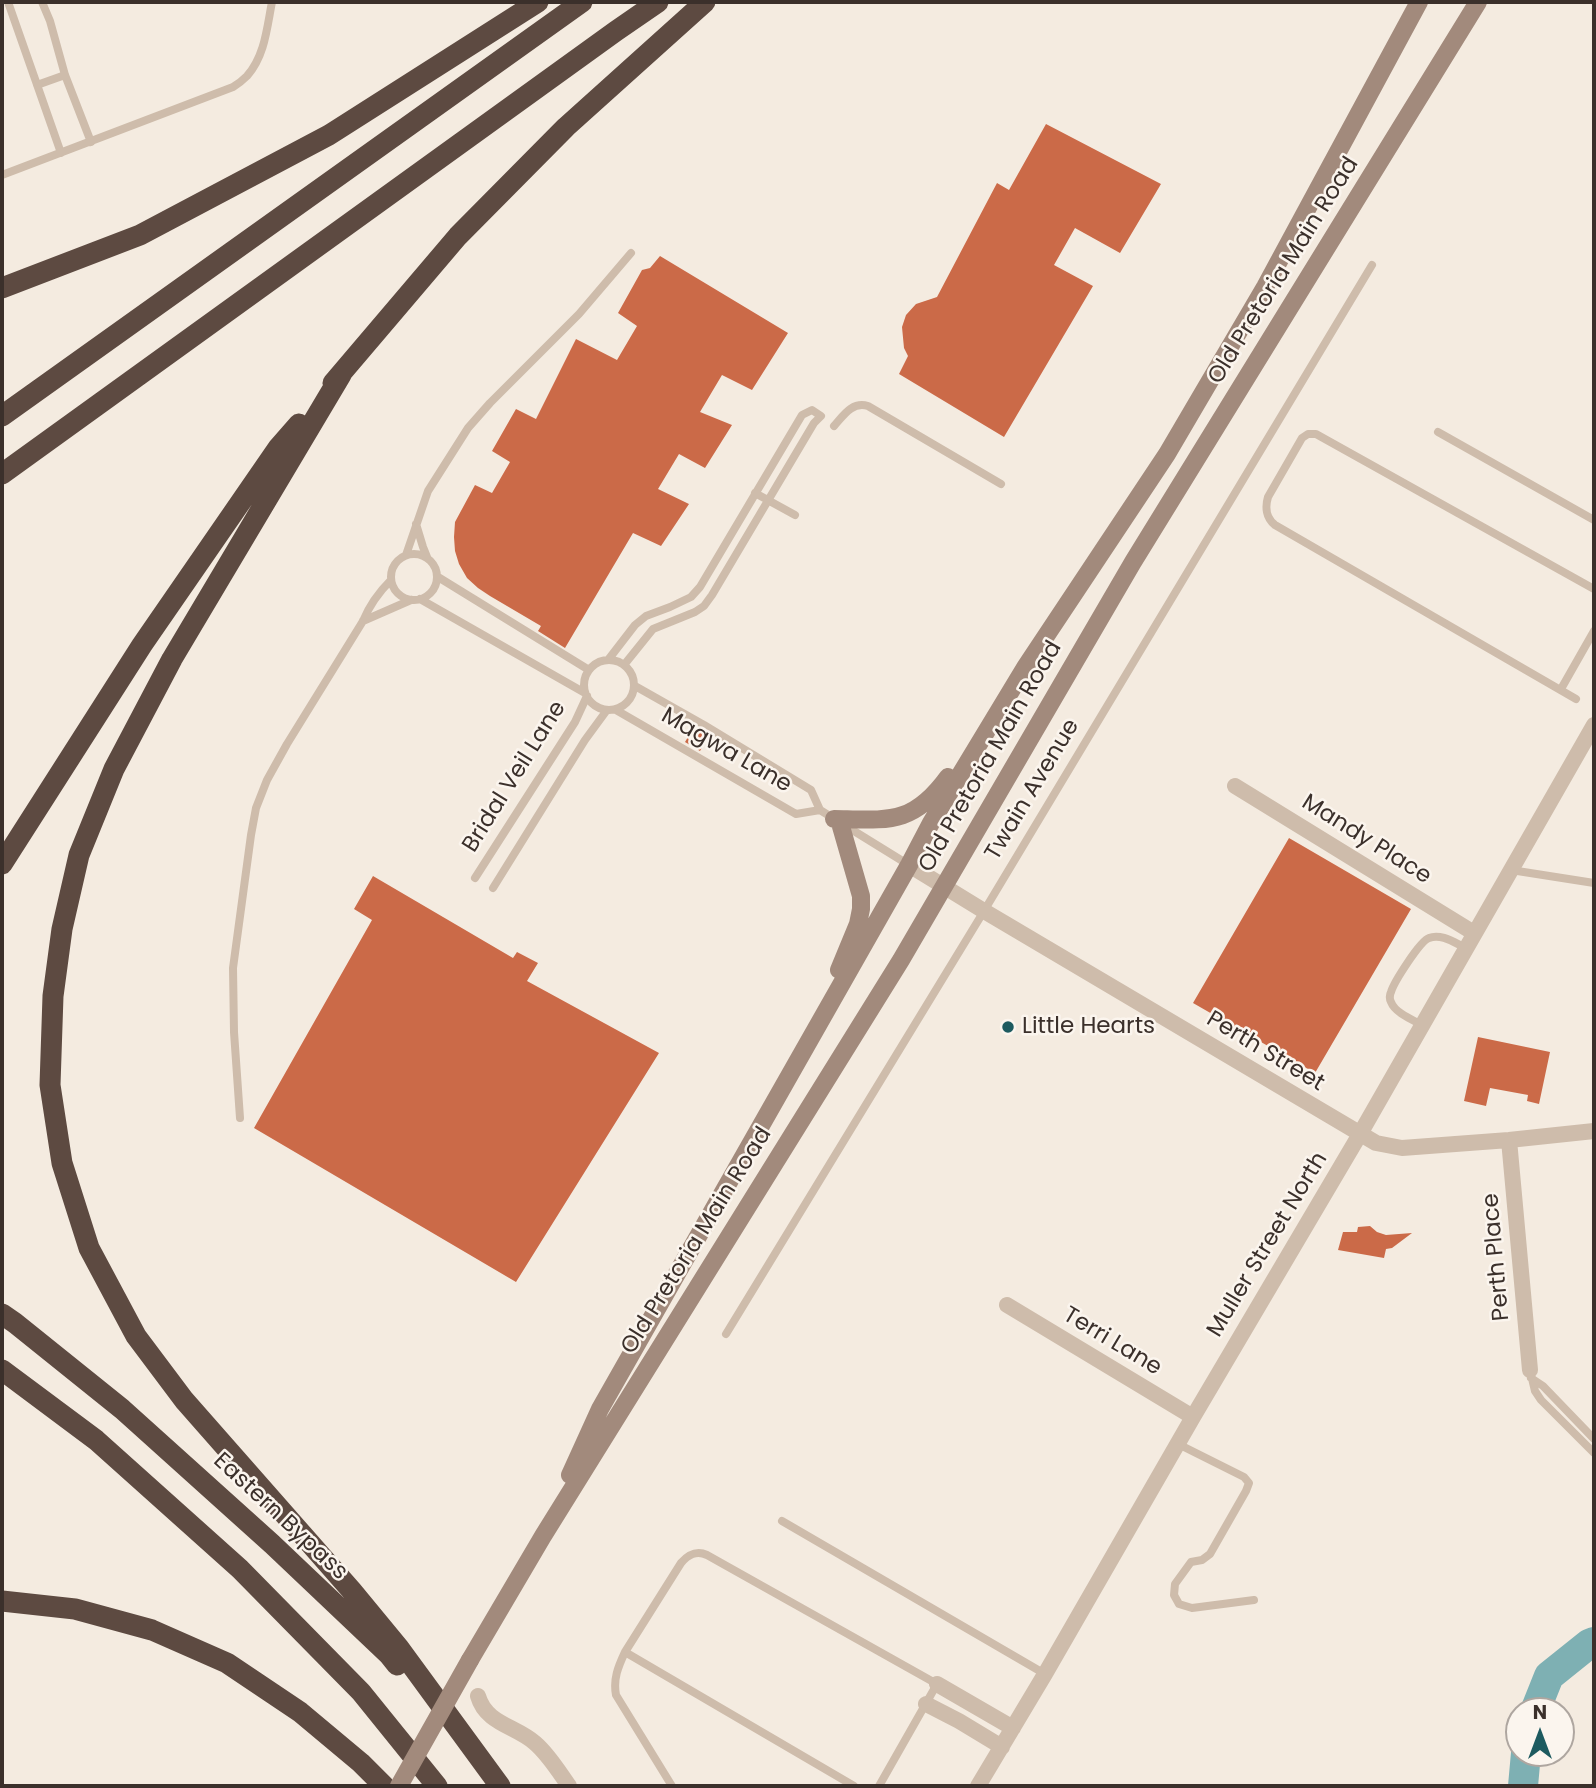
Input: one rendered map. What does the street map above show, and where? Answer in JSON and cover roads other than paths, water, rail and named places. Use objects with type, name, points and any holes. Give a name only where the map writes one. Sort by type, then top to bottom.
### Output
[{"type":"highway","points":[[2,288],[140,235],[329,135],[538,2]]},
{"type":"highway","points":[[2,416],[582,2]]},
{"type":"highway","points":[[2,474],[658,2]]},
{"type":"highway","points":[[2,864],[142,645],[278,449],[458,236],[566,127],[705,2]]},
{"type":"highway","points":[[341,374],[172,659],[114,769],[79,855],[62,929],[53,996],[50,1084],[62,1163],[89,1248],[136,1336],[184,1400],[399,1648],[498,1786]]},
{"type":"highway","name":"Eastern Bypass","points":[[6,1317],[122,1409],[272,1544],[388,1656],[498,1786]]},
{"type":"highway","points":[[2,1370],[96,1440],[240,1569],[361,1692],[438,1786]]},
{"type":"highway","points":[[2,1601],[75,1609],[152,1630],[227,1663],[300,1712],[384,1786]]},
{"type":"main road","name":"Old Pretoria Main Road","points":[[544,1536],[600,1409],[932,823],[1026,666],[1167,454],[1265,287],[1419,2]]},
{"type":"main road","name":"Old Pretoria Main Road","points":[[399,1786],[544,1536],[901,960],[1133,562],[1478,2]]},
{"type":"main road","points":[[806,1047],[858,924],[861,909],[861,896],[831,818],[873,820],[897,817],[923,805],[936,794],[1011,692]]},
{"type":"street","name":"Muller Street North","points":[[978,1786],[1360,1134],[1594,725]]},
{"type":"street","name":"Mandy Place","points":[[1235,786],[1474,933]]},
{"type":"street","name":"Perth Street","points":[[909,865],[1376,1143],[1402,1148],[1594,1131]]},
{"type":"street","name":"Perth Place","points":[[1509,1140],[1531,1374]]},
{"type":"street","name":"Terri Lane","points":[[1007,1306],[1193,1417]]},
{"type":"street","points":[[937,1684],[1013,1728]]},
{"type":"street","points":[[478,1696],[487,1714],[537,1745],[569,1786]]},
{"type":"street","points":[[926,1704],[1002,1747]]},
{"type":"lane","points":[[8,2],[61,153]]},
{"type":"lane","points":[[42,2],[65,75],[91,142]]},
{"type":"lane","points":[[2,175],[233,87],[247,76],[257,59],[264,43],[272,2]]},
{"type":"lane","points":[[37,85],[65,75]]},
{"type":"lane","points":[[406,555],[428,491],[468,428],[579,314],[631,253]]},
{"type":"lane","name":"Twain Avenue","points":[[726,1334],[1372,265]]},
{"type":"lane","points":[[834,426],[851,408],[862,404],[868,406],[1001,484]]},
{"type":"lane","points":[[608,660],[635,625],[646,616],[691,597],[700,587],[802,415],[812,410],[816,412],[821,416],[814,423],[704,606],[687,617],[653,629],[624,665]]},
{"type":"lane","points":[[1438,432],[1594,520]]},
{"type":"lane","points":[[1576,699],[1275,525],[1269,520],[1266,503],[1302,438],[1308,434],[1316,434],[1594,589]]},
{"type":"lane","points":[[755,493],[795,515]]},
{"type":"lane","points":[[363,621],[427,596],[436,585],[438,577],[423,547],[416,524]]},
{"type":"lane","points":[[240,1118],[233,968],[256,808],[267,780],[287,744],[363,621],[370,605],[391,580],[394,565],[406,555],[428,558]]},
{"type":"lane","points":[[438,577],[589,670]]},
{"type":"lane","points":[[391,580],[398,593],[405,598],[416,599]]},
{"type":"lane","name":"Magwa Lane","points":[[416,599],[586,694],[599,708],[611,710],[796,814],[831,818]]},
{"type":"lane","points":[[662,609],[669,622]]},
{"type":"lane","points":[[1561,689],[1594,631]]},
{"type":"lane","points":[[1584,649],[1594,654]]},
{"type":"lane","points":[[586,694],[585,679],[589,670],[608,660],[624,665],[630,670],[635,686],[633,694],[623,706],[611,710]]},
{"type":"lane","name":"Magwa Lane","points":[[635,686],[704,724],[811,790],[831,818],[909,865]]},
{"type":"lane","name":"Bridal Veil Lane","points":[[475,878],[575,722],[586,694]]},
{"type":"lane","name":"Bridal Veil Lane","points":[[493,888],[585,740],[611,710]]},
{"type":"lane","points":[[537,782],[552,793]]},
{"type":"lane","points":[[1511,870],[1594,883]]},
{"type":"lane","points":[[1422,1025],[1391,1004],[1390,992],[1423,941],[1428,938],[1445,939],[1466,948]]},
{"type":"lane","points":[[1531,1374],[1594,1439]]},
{"type":"lane","points":[[1531,1374],[1535,1391],[1541,1400],[1594,1452]]},
{"type":"lane","points":[[1178,1444],[1244,1477],[1249,1483],[1210,1554],[1202,1560],[1191,1562],[1175,1584],[1174,1595],[1179,1604],[1192,1608],[1254,1600]]},
{"type":"lane","points":[[782,1521],[1045,1674]]},
{"type":"lane","points":[[672,1786],[615,1695],[615,1680],[625,1652],[681,1563],[691,1555],[699,1553],[707,1555],[937,1684],[879,1786]]},
{"type":"lane","points":[[625,1652],[854,1786]]},
{"type":"waterway","points":[[1541,1697],[1549,1676],[1594,1642]]},
{"type":"waterway","points":[[1523,1786],[1525,1767]]},
{"type":"place","name":"Little Hearts","points":[[1008,1027]]}]
